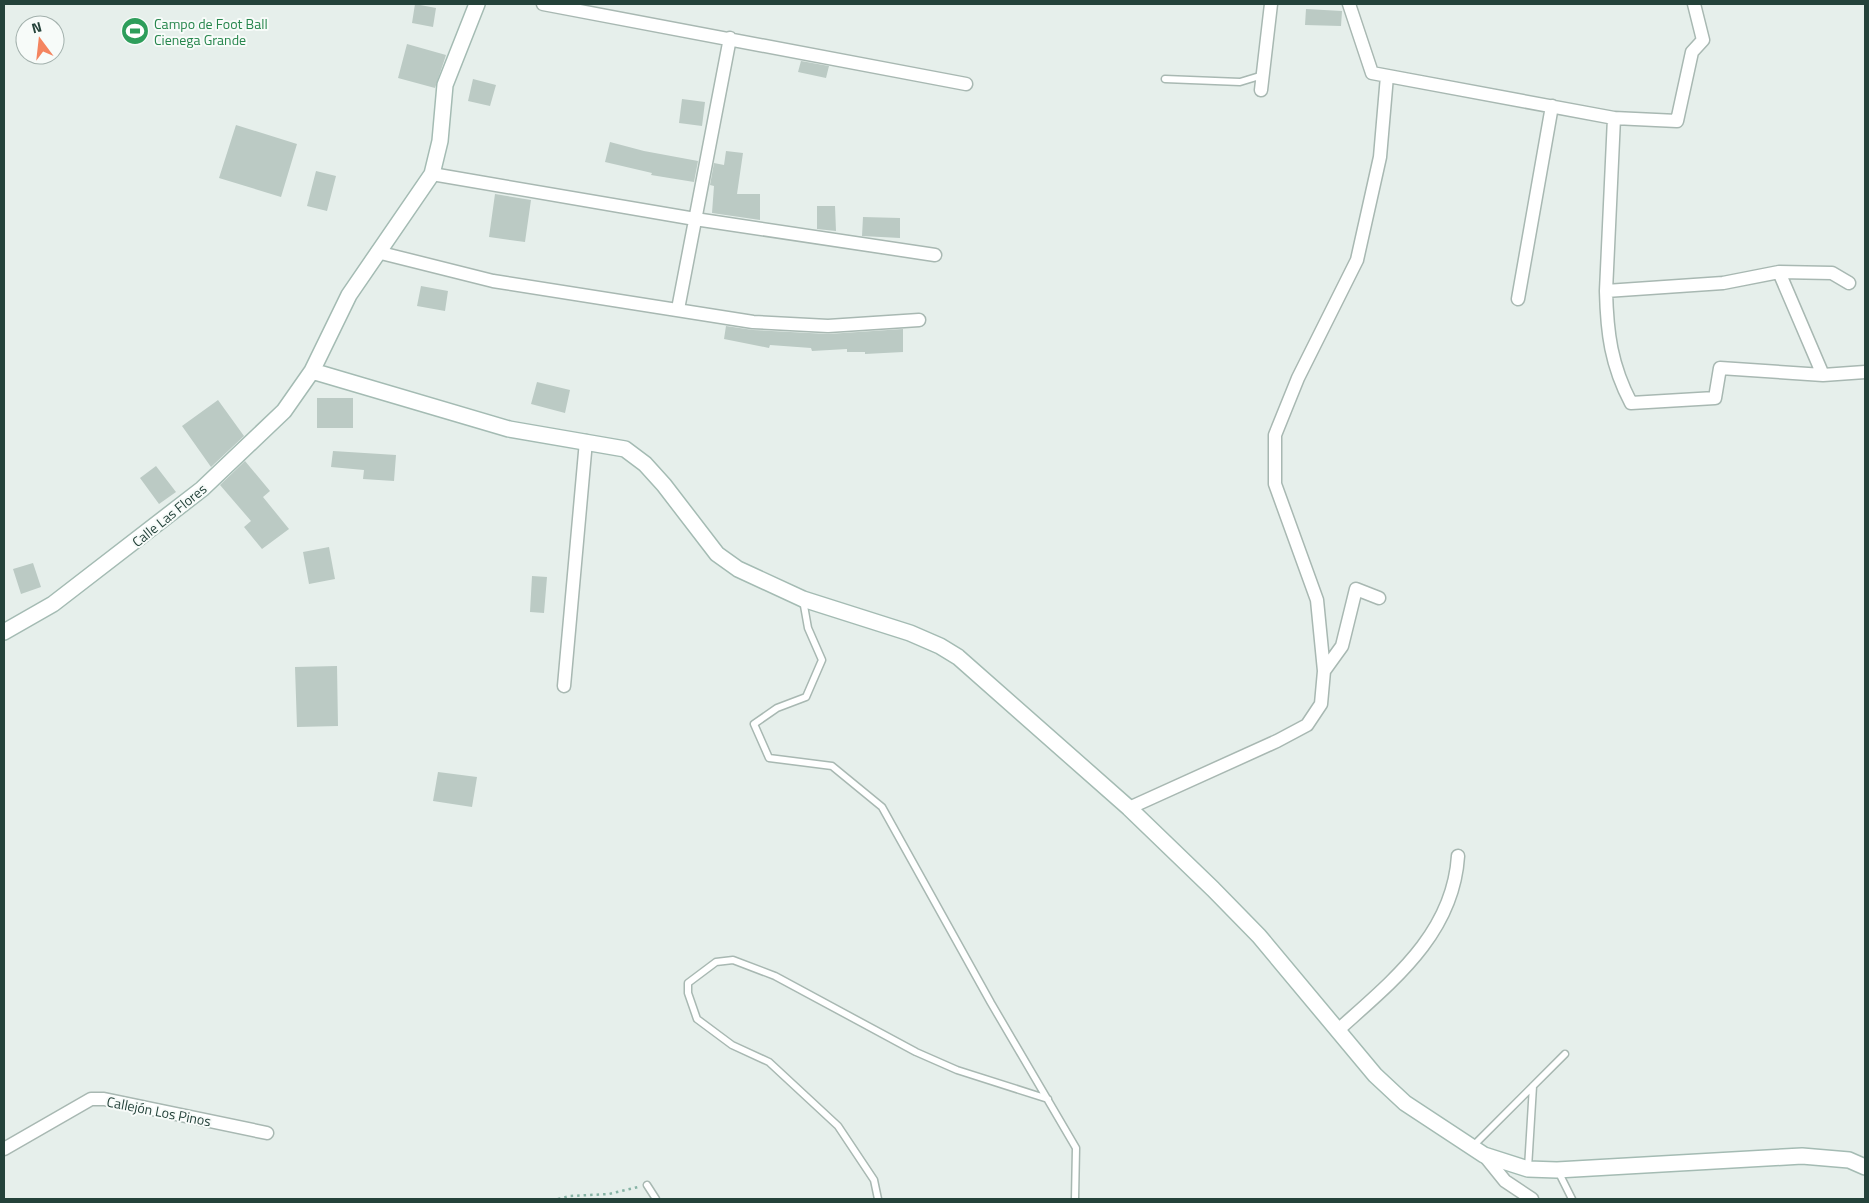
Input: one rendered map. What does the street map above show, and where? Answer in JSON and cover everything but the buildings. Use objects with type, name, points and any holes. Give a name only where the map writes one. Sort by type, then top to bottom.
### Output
[{"type":"street","points":[[477,4],[445,86],[440,141],[432,174],[695,219],[935,255]]},
{"type":"street","points":[[543,4],[966,84]]},
{"type":"street","points":[[618,17],[623,4]]},
{"type":"street","points":[[1261,90],[1271,4]]},
{"type":"street","points":[[1349,4],[1372,73],[1614,118],[1677,122],[1692,52],[1703,40],[1694,4]]},
{"type":"street","points":[[678,309],[730,38]]},
{"type":"street","points":[[1129,808],[1277,741],[1307,725],[1321,704],[1324,671],[1317,600],[1275,484],[1275,435],[1298,378],[1357,260],[1380,157],[1387,76]]},
{"type":"street","points":[[1518,299],[1552,106]]},
{"type":"street","points":[[1614,118],[1606,291],[1608,335],[1618,377],[1631,403],[1716,398],[1720,368],[1822,374],[1865,372]]},
{"type":"street","name":"Calle Las Flores","points":[[4,632],[53,604],[202,489],[284,411],[312,371],[349,295],[432,174]]},
{"type":"street","points":[[377,252],[493,282],[753,322],[828,326],[919,320]]},
{"type":"street","points":[[1606,291],[1723,284],[1779,272],[1832,273],[1848,283]]},
{"type":"street","points":[[1779,272],[1822,374]]},
{"type":"street","points":[[312,371],[509,429],[552,438],[614,446],[634,454],[664,485],[717,554],[738,569],[803,599],[910,633],[940,646],[958,657],[1129,808],[1259,936],[1375,1075],[1405,1103],[1478,1151],[1528,1169],[1557,1170],[1802,1156],[1849,1160],[1865,1167]]},
{"type":"street","points":[[564,686],[586,441]]},
{"type":"street","points":[[1324,671],[1342,646],[1356,589],[1379,598]]},
{"type":"street","points":[[1338,1031],[1414,960],[1448,905],[1456,879],[1458,856]]},
{"type":"street","name":"Callejón Los Pinos","points":[[4,1149],[92,1099],[104,1099],[267,1133]]},
{"type":"street","points":[[1478,1151],[1505,1181],[1532,1199]]},
{"type":"lane","points":[[1165,80],[1240,82],[1264,75]]},
{"type":"lane","points":[[803,599],[808,628],[822,660],[806,697],[777,708],[754,724],[757,735],[768,758],[832,766],[882,806],[991,1003],[1076,1148],[1075,1199]]},
{"type":"lane","points":[[878,1199],[874,1180],[838,1126],[769,1062],[732,1045],[697,1019],[688,993],[688,983],[698,973],[716,962],[733,960],[775,976],[916,1052],[957,1070],[1048,1099]]},
{"type":"lane","points":[[1478,1151],[1533,1086],[1565,1054]]},
{"type":"lane","points":[[1528,1169],[1533,1086]]},
{"type":"lane","points":[[1557,1170],[1572,1199]]},
{"type":"lane","points":[[647,1185],[656,1199]]},
{"type":"path","points":[[558,1199],[570,1196],[609,1194],[647,1185]]},
{"type":"place","name":"Campo de Foot Ball Cienega Grande","points":[[135,31]]}]
